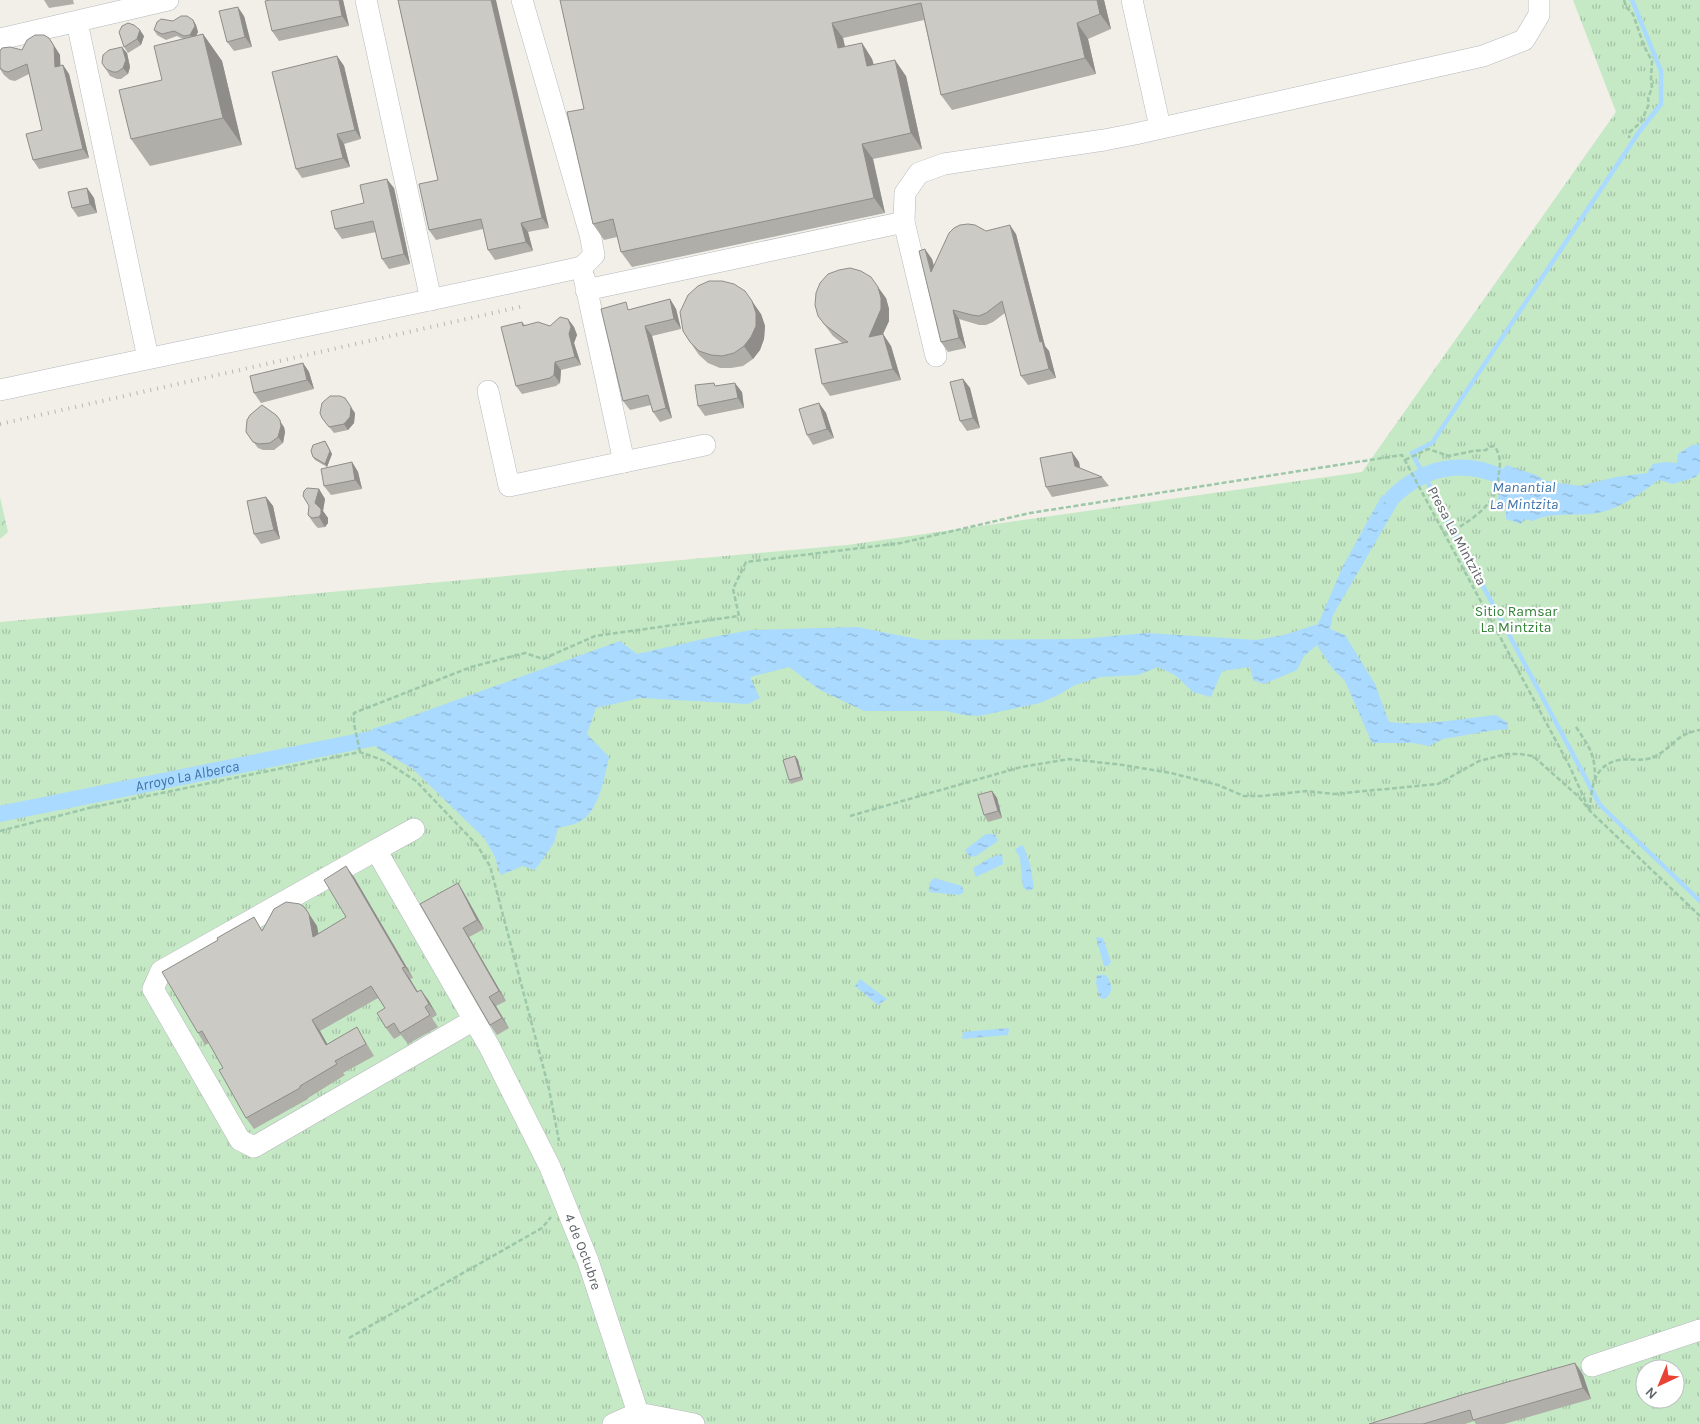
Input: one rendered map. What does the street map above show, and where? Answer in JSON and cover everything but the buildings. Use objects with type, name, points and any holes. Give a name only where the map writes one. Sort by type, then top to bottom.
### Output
[{"type":"street","points":[[0,39],[168,0]]},
{"type":"street","points":[[366,0],[432,300]]},
{"type":"street","points":[[0,390],[582,267],[594,255],[590,234],[522,0]]},
{"type":"street","points":[[1132,0],[1160,127]]},
{"type":"street","points":[[936,356],[904,222],[906,193],[919,173],[944,164],[1104,140],[1483,56],[1524,40],[1540,15],[1539,0]]},
{"type":"street","points":[[77,22],[148,358]]},
{"type":"street","points":[[586,290],[904,222]]},
{"type":"street","points":[[582,267],[624,462]]},
{"type":"street","points":[[488,391],[509,486],[705,445]]},
{"type":"street","points":[[414,828],[161,971],[153,989],[240,1140],[254,1147],[474,1020]]},
{"type":"street","name":"4 de Octubre","points":[[376,850],[489,1046],[550,1167],[588,1261],[638,1413]]},
{"type":"street","points":[[1592,1366],[1700,1330]]},
{"type":"street","points":[[614,1424],[638,1413],[694,1424]]},
{"type":"path","points":[[1624,0],[1626,7],[1633,14],[1644,46],[1652,61],[1652,88],[1648,98],[1649,104],[1641,122],[1630,132],[1629,138]]},
{"type":"path","points":[[360,751],[354,724],[354,713],[471,667],[525,653],[544,659],[595,636],[738,616],[733,589],[746,562],[901,543],[1030,513],[1402,455],[1405,460],[1428,450],[1449,456],[1473,450],[1486,450],[1494,446],[1497,450],[1500,466],[1498,486],[1494,496],[1479,513],[1458,529],[1445,535]]},
{"type":"path","name":"Presa La Mintzita","points":[[1405,460],[1569,765],[1590,810]]},
{"type":"path","points":[[1576,727],[1592,751],[1595,778]]},
{"type":"path","points":[[1590,810],[1591,788],[1595,778],[1604,767],[1618,760],[1652,758],[1668,748],[1687,732],[1700,730]]},
{"type":"path","points":[[0,831],[89,808],[360,751],[385,761],[416,781],[477,845],[490,866],[549,1090],[559,1142]]},
{"type":"path","points":[[850,816],[1021,767],[1069,759],[1171,773],[1218,785],[1244,796],[1262,796],[1306,791],[1334,794],[1438,784],[1479,761],[1501,755],[1520,754],[1533,756],[1573,791],[1590,810],[1700,916]]},
{"type":"path","points":[[349,1338],[542,1228],[564,1202]]},
{"type":"green space","name":"Sitio Ramsar La Mintzita","points":[[1573,0],[1700,0],[1700,1424],[0,1424],[0,622],[847,545],[1362,472],[1616,112]]},
{"type":"green space","points":[[0,497],[8,532],[0,539]]},
{"type":"water","name":"Manantial La Mintzita","points":[[1700,444],[1700,472],[1696,477],[1673,484],[1659,480],[1625,503],[1610,510],[1593,514],[1549,516],[1533,521],[1524,519],[1521,524],[1506,519],[1506,510],[1498,501],[1500,476],[1506,465],[1536,475],[1546,481],[1580,486],[1616,477],[1647,473],[1653,464],[1677,463],[1678,454],[1692,445]]},
{"type":"water","points":[[1382,495],[1400,500],[1333,615],[1330,629],[1345,635],[1375,684],[1389,722],[1429,723],[1496,715],[1508,723],[1508,729],[1443,739],[1429,746],[1413,743],[1372,743],[1345,681],[1332,668],[1317,645],[1304,656],[1297,670],[1264,684],[1253,680],[1250,667],[1222,671],[1211,697],[1193,692],[1175,675],[1158,667],[1138,675],[1101,677],[1075,685],[1040,703],[979,716],[946,711],[864,711],[820,690],[789,667],[750,677],[760,698],[748,704],[640,698],[596,708],[587,734],[609,757],[597,801],[587,816],[579,822],[558,828],[554,843],[535,870],[523,866],[501,875],[494,855],[484,838],[413,769],[377,748],[372,729],[620,641],[637,654],[751,630],[857,627],[922,640],[1081,639],[1147,633],[1256,640],[1284,635],[1318,624],[1343,566]]},
{"type":"water","points":[[986,834],[995,834],[998,841],[976,856],[970,857],[965,850]]},
{"type":"water","points":[[1023,845],[1030,864],[1034,888],[1028,891],[1023,887],[1020,858],[1015,849]]},
{"type":"water","points":[[1002,854],[1003,864],[976,877],[973,868],[990,858]]},
{"type":"water","points":[[934,878],[962,886],[964,892],[959,895],[929,892],[929,884]]},
{"type":"water","points":[[1096,937],[1103,938],[1111,962],[1108,966],[1104,966]]},
{"type":"water","points":[[1097,975],[1106,975],[1111,985],[1110,994],[1105,999],[1100,998],[1096,983]]},
{"type":"water","points":[[860,979],[887,999],[878,1005],[855,986]]},
{"type":"water","points":[[1009,1028],[1008,1035],[962,1039],[963,1032]]},
{"type":"waterway","points":[[1632,0],[1661,71],[1661,104],[1639,132],[1432,443],[1412,453],[1600,805],[1700,901]]},
{"type":"waterway","points":[[1392,498],[1416,480],[1442,469],[1470,468],[1500,476]]},
{"type":"waterway","name":"Arroyo La Alberca","points":[[0,814],[375,738]]},
{"type":"railway","points":[[0,424],[524,306]]}]
